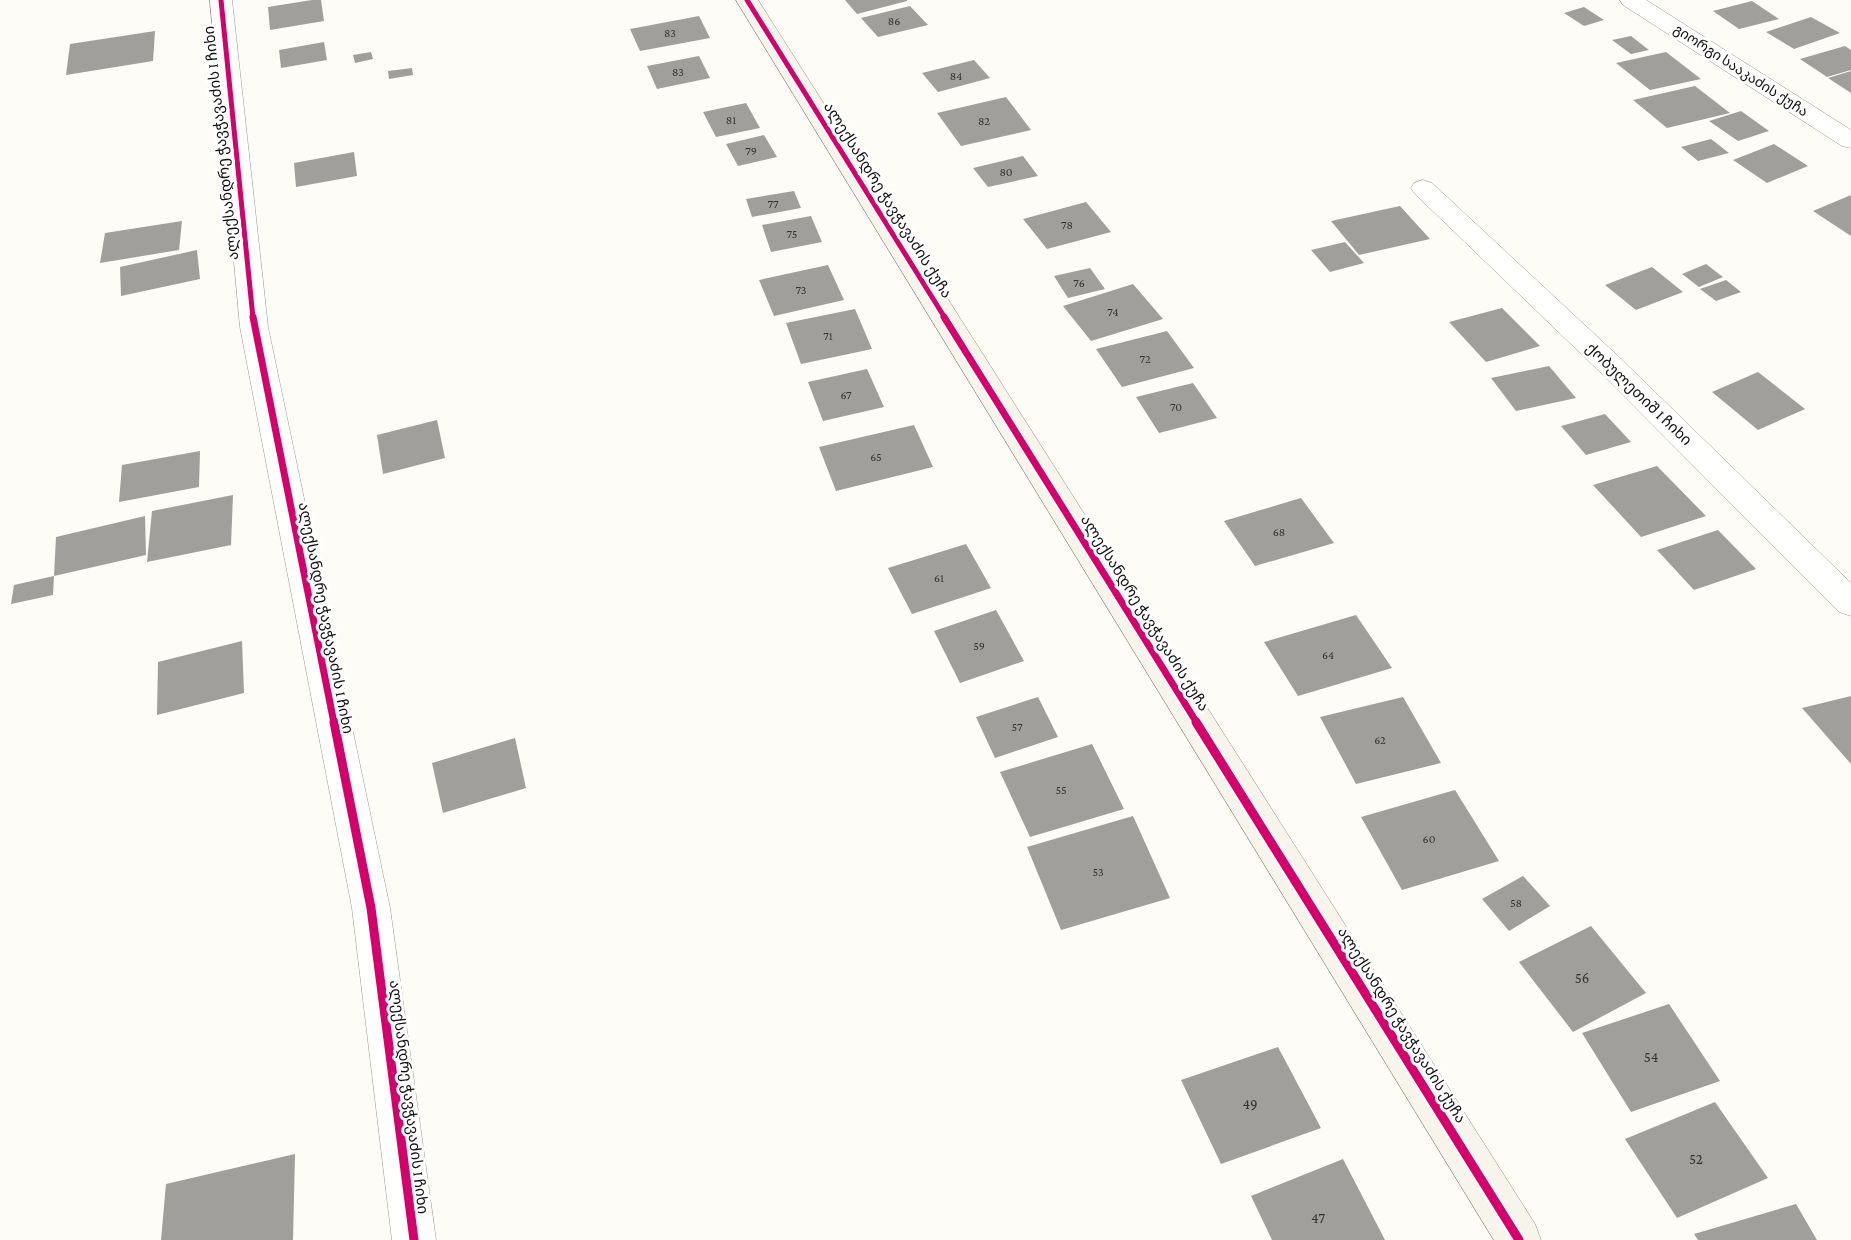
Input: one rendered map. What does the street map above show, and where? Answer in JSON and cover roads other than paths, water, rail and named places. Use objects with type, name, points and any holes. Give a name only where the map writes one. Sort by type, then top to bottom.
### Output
[{"type":"street","name":"ალექსანდრე ჭავჭავაძის I ჩიხი","points":[[220,0],[254,327],[371,908],[414,1240]]},
{"type":"street","name":"ალექსანდრე ჭავჭავაძის ქუჩა","points":[[747,0],[1519,1240]]},
{"type":"street","name":"გიორგი სააკაძის ქუჩა","points":[[1631,0],[1851,141]]},
{"type":"street","name":"ქობულეთიშ I ჩიხი","points":[[1424,188],[1608,363],[1851,603]]}]
